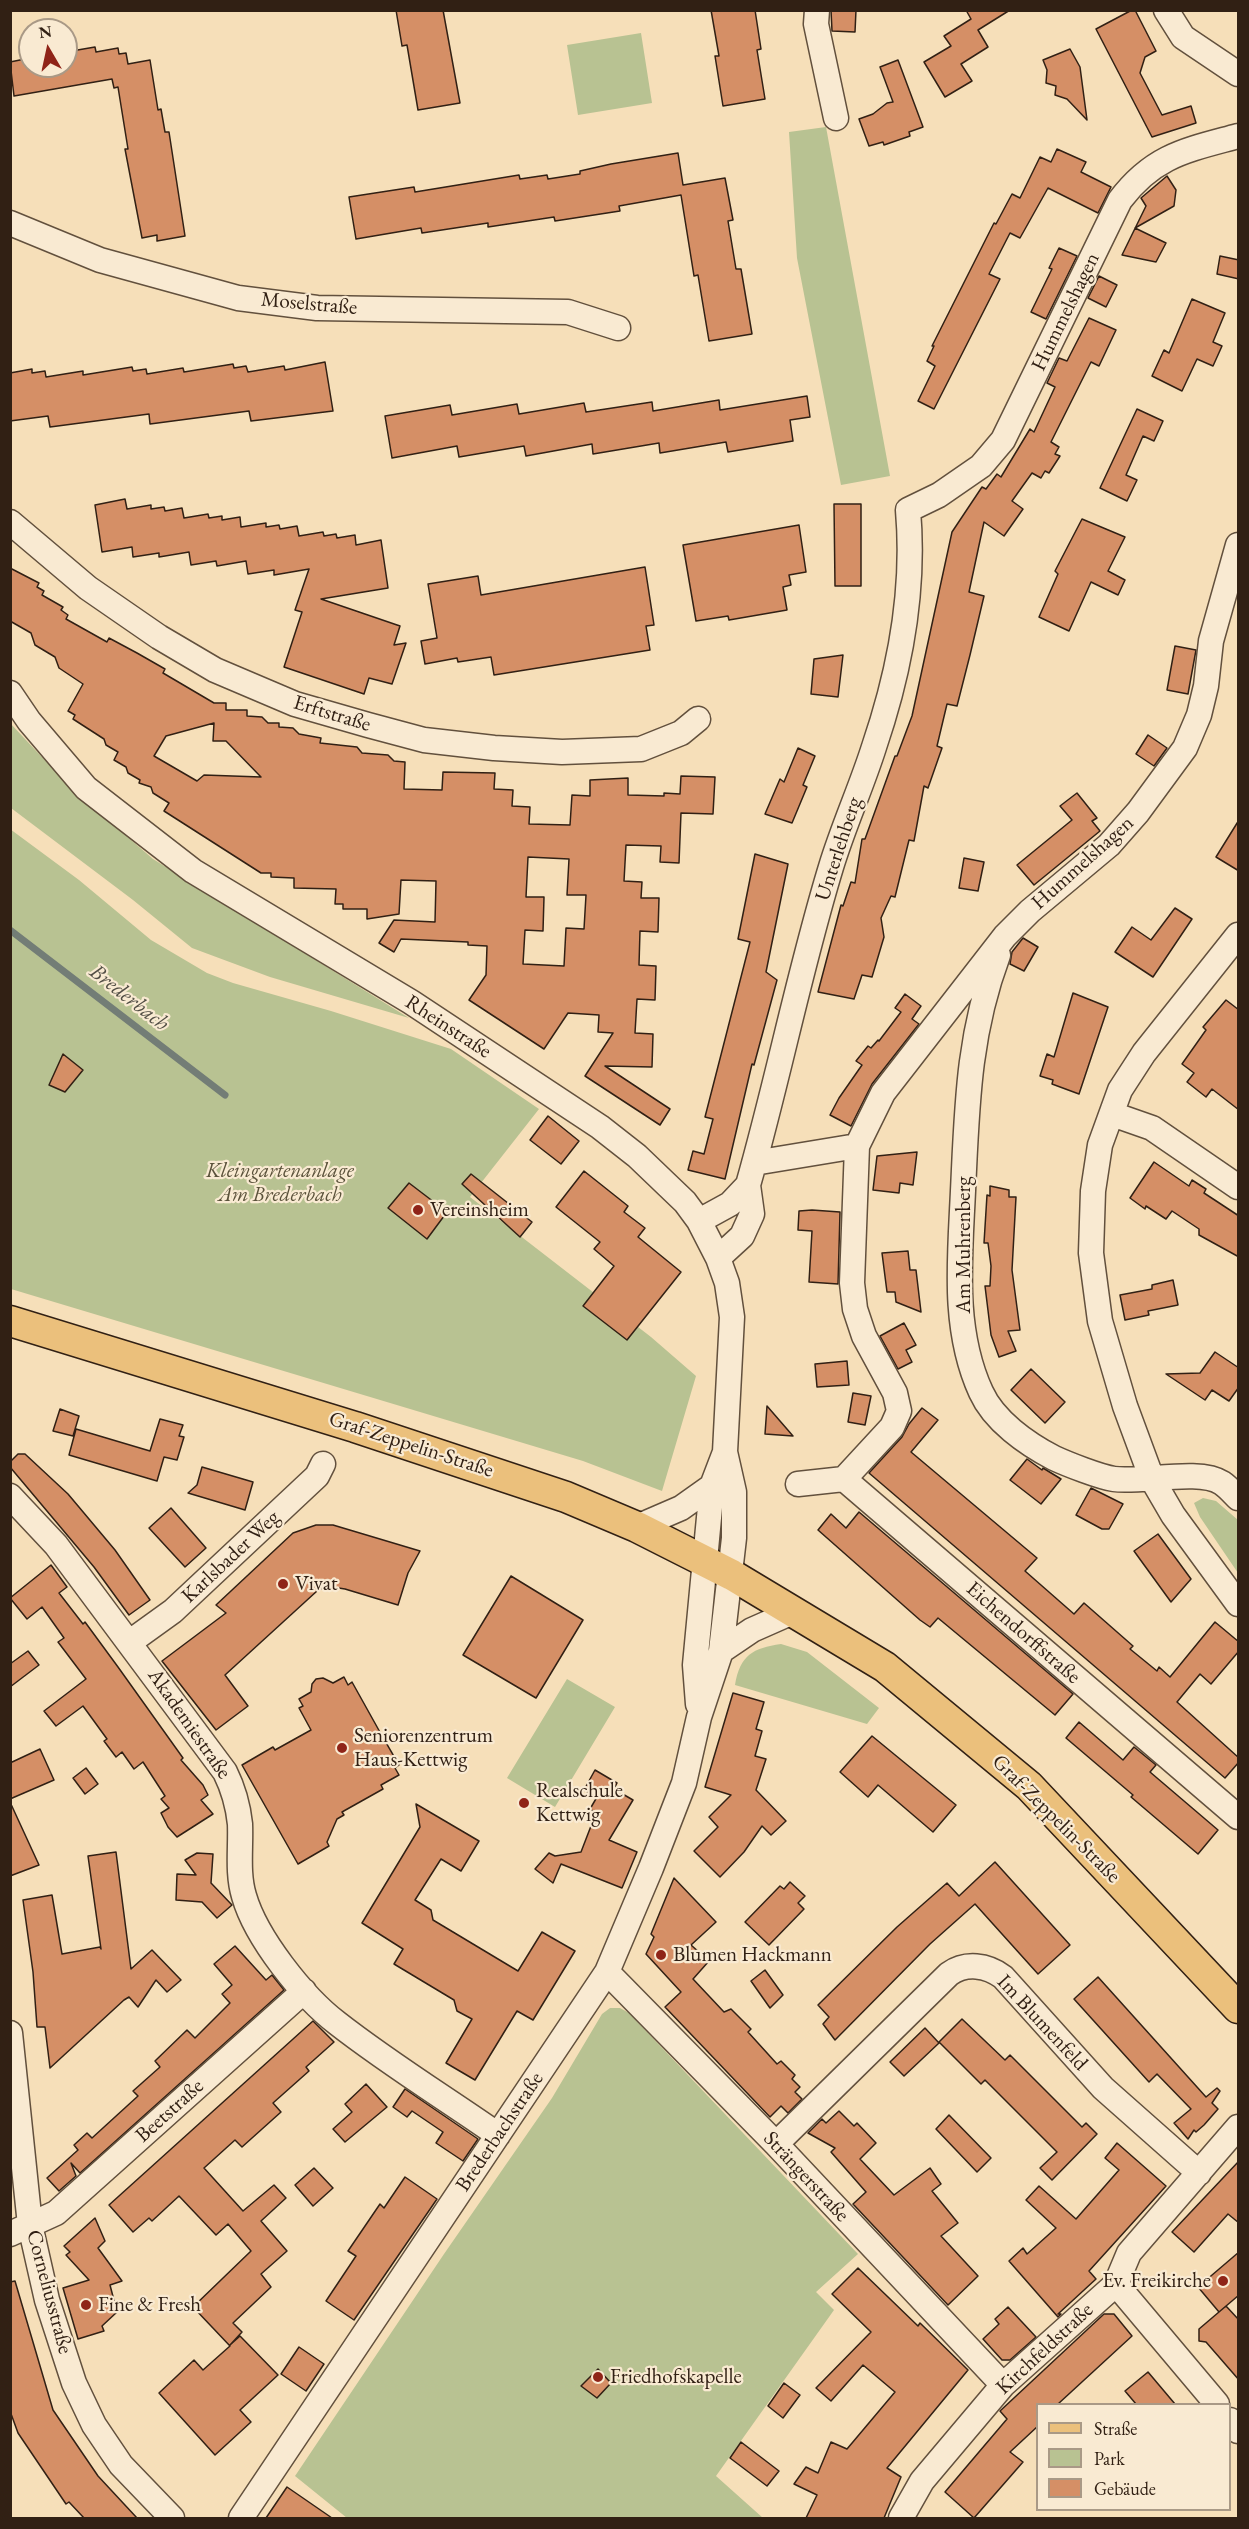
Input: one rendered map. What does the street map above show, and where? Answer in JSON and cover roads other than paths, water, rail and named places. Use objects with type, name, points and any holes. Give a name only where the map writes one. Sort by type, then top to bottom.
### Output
[{"type":"main road","name":"Graf-Zeppelin-Straße","points":[[10,1322],[250,1394],[477,1466],[566,1497],[637,1527],[719,1568],[795,1611],[885,1667],[1029,1785],[1239,2008]]},
{"type":"street","points":[[816,10],[816,24],[836,118]]},
{"type":"street","points":[[1166,10],[1183,37],[1239,74]]},
{"type":"street","name":"Hummelshagen","points":[[908,510],[939,495],[981,466],[1004,440],[1120,200],[1136,178],[1164,159],[1239,136]]},
{"type":"street","name":"Moselstraße","points":[[10,223],[100,260],[238,298],[317,308],[568,312],[618,328]]},
{"type":"street","name":"Unterlehberg","points":[[718,1258],[742,1236],[752,1214],[751,1174],[799,980],[829,876],[875,746],[897,669],[908,592],[910,540],[908,510]]},
{"type":"street","name":"Erftstraße","points":[[10,522],[88,588],[159,637],[215,670],[295,704],[368,725],[424,740],[494,748],[562,752],[641,749],[681,733],[699,719]]},
{"type":"street","name":"Hummelshagen","points":[[844,1479],[892,1427],[899,1411],[895,1393],[864,1336],[855,1309],[852,1283],[857,1146],[883,1093],[1005,936],[1030,911],[1109,845],[1138,812],[1185,748],[1200,715],[1211,641],[1239,545]]},
{"type":"street","name":"Rheinstraße","points":[[10,693],[29,721],[86,788],[142,834],[193,871],[411,1002],[600,1128],[660,1176],[684,1202],[699,1221],[718,1258],[727,1283],[732,1317],[725,1452],[734,1492],[734,1538],[719,1568]]},
{"type":"street","points":[[1239,935],[1144,1053],[1120,1090],[1100,1145],[1093,1191],[1091,1253],[1100,1321],[1125,1406],[1152,1479],[1173,1515],[1239,1604]]},
{"type":"street","name":"Am Muhrenberg","points":[[1005,936],[988,981],[971,1055],[968,1087],[959,1283],[965,1340],[973,1373],[982,1394],[997,1415],[1017,1434],[1054,1458],[1113,1479],[1200,1477],[1220,1482],[1239,1498]]},
{"type":"street","points":[[1112,1114],[1152,1128],[1239,1187]]},
{"type":"street","points":[[699,1221],[730,1204],[751,1174],[857,1146]]},
{"type":"street","name":"Rheinstraße","points":[[719,1568],[712,1486],[725,1452]]},
{"type":"street","name":"Karlsbader Weg","points":[[130,1642],[173,1611],[317,1476],[323,1464]]},
{"type":"street","points":[[798,1484],[844,1479]]},
{"type":"street","name":"Eichendorffstraße","points":[[844,1479],[1239,1817]]},
{"type":"street","points":[[637,1527],[681,1508],[712,1486]]},
{"type":"street","name":"Akademiestraße","points":[[10,1496],[56,1545],[225,1772],[234,1790],[240,1824],[239,1858],[243,1895],[269,1947],[304,1991],[336,2023],[498,2135]]},
{"type":"street","name":"Brederbachstraße","points":[[241,2518],[607,1972],[684,1783],[699,1717],[721,1651],[719,1568]]},
{"type":"street","name":"Brederbachstraße","points":[[699,1717],[695,1665],[719,1568]]},
{"type":"street","points":[[721,1651],[752,1630],[795,1611]]},
{"type":"street","name":"Im Blumenfeld","points":[[776,2144],[949,1974],[974,1966],[987,1968],[1003,1977],[1103,2088],[1199,2173]]},
{"type":"street","name":"Strängerstraße","points":[[607,1972],[776,2144],[1003,2385]]},
{"type":"street","name":"Beetstraße","points":[[20,2229],[56,2213],[304,1991]]},
{"type":"street","name":"Corneliusstraße","points":[[10,2033],[20,2229],[47,2300],[74,2383],[94,2425],[121,2465],[171,2518]]},
{"type":"street","name":"Kirchfeldstraße","points":[[901,2518],[922,2481],[1003,2385],[1116,2284],[1129,2253],[1239,2127]]},
{"type":"street","points":[[1116,2284],[1216,2403]]},
{"type":"waterway","name":"Brederbach","points":[[10,930],[225,1095]]},
{"type":"place","name":"Vereinsheim","points":[[418,1210]]},
{"type":"place","name":"Vivat","points":[[283,1584]]},
{"type":"place","name":"Seniorenzentrum Haus-Kettwig","points":[[342,1748]]},
{"type":"place","name":"Realschule Kettwig","points":[[524,1803]]},
{"type":"place","name":"Blumen Hackmann","points":[[661,1955]]},
{"type":"place","name":"Ev. Freikirche","points":[[1223,2281]]},
{"type":"place","name":"Fine & Fresh","points":[[86,2305]]},
{"type":"place","name":"Friedhofskapelle","points":[[598,2377]]},
{"type":"park label","name":"Kleingartenanlage Am Brederbach","points":[[280,1183]]}]
